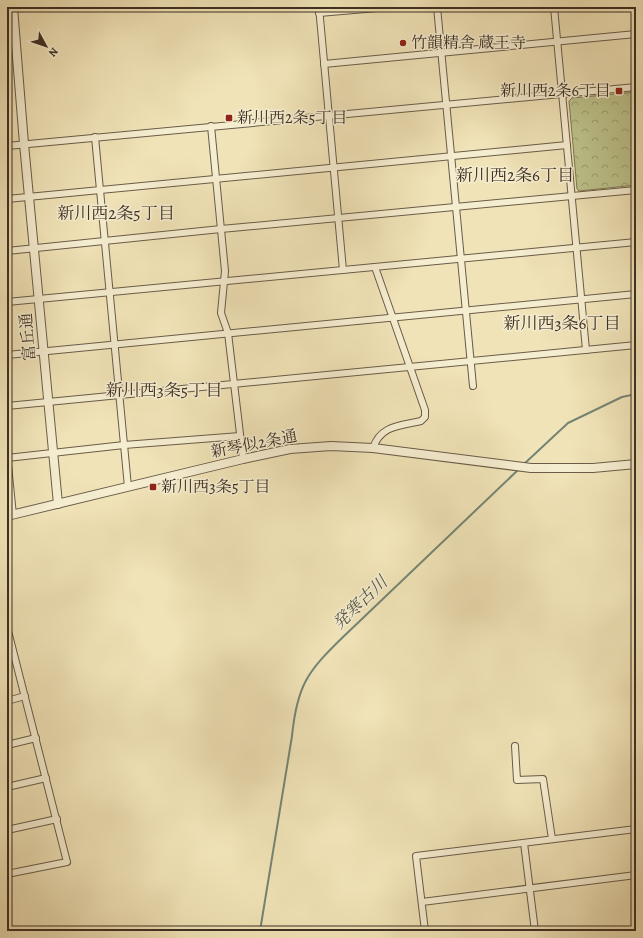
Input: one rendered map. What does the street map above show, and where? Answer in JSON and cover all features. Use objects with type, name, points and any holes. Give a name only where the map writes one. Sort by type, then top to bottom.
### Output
[{"type":"street","points":[[343,270],[319,10],[389,7]]},
{"type":"street","points":[[437,7],[473,386]]},
{"type":"street","points":[[554,7],[586,350]]},
{"type":"street","name":"富丘通","points":[[13,8],[24,144],[58,504]]},
{"type":"street","points":[[324,64],[636,34]]},
{"type":"street","points":[[7,146],[636,87]]},
{"type":"street","points":[[211,126],[221,229],[224,281],[221,312],[228,333],[242,459]]},
{"type":"street","points":[[95,137],[128,487]]},
{"type":"street","points":[[7,199],[567,145]]},
{"type":"street","points":[[7,251],[221,229],[636,190]]},
{"type":"street","points":[[7,302],[636,242]]},
{"type":"street","points":[[373,448],[376,439],[383,431],[421,421],[425,416],[425,410],[375,267]]},
{"type":"street","points":[[7,355],[636,294]]},
{"type":"street","points":[[7,406],[636,346]]},
{"type":"street","points":[[10,515],[7,457],[240,436]]},
{"type":"street","name":"新琴似2条通","points":[[10,515],[242,459],[290,449],[331,446],[373,448],[531,468],[593,468],[636,464]]},
{"type":"street","points":[[7,627],[10,653],[25,696],[67,862],[7,874]]},
{"type":"street","points":[[7,701],[25,696]]},
{"type":"street","points":[[7,745],[36,738]]},
{"type":"street","points":[[515,746],[518,780],[543,779],[552,839]]},
{"type":"street","points":[[7,788],[46,778]]},
{"type":"street","points":[[7,830],[57,819]]},
{"type":"street","points":[[426,931],[416,856],[636,828]]},
{"type":"street","points":[[524,843],[535,931]]},
{"type":"street","points":[[422,902],[636,875]]},
{"type":"green space","points":[[636,92],[636,185],[579,191],[577,189],[569,101],[572,98]]},
{"type":"waterway","name":"発寒古川","points":[[524,464],[568,423],[622,397],[636,394]]},
{"type":"waterway","name":"発寒古川","points":[[260,931],[294,719],[297,704],[306,681],[320,661],[342,638],[519,469]]},
{"type":"place","name":"竹韻精舎 蔵王寺","points":[[403,43]]},
{"type":"place","name":"新川西2条6丁目","points":[[619,91]]},
{"type":"place","name":"新川西2条5丁目","points":[[229,118]]},
{"type":"place","name":"新川西3条5丁目","points":[[153,487]]},
{"type":"district","name":"新川西2条6丁目","points":[[515,175]]},
{"type":"district","name":"新川西2条5丁目","points":[[116,213]]},
{"type":"district","name":"新川西3条6丁目","points":[[562,323]]},
{"type":"district","name":"新川西3条5丁目","points":[[164,390]]}]
